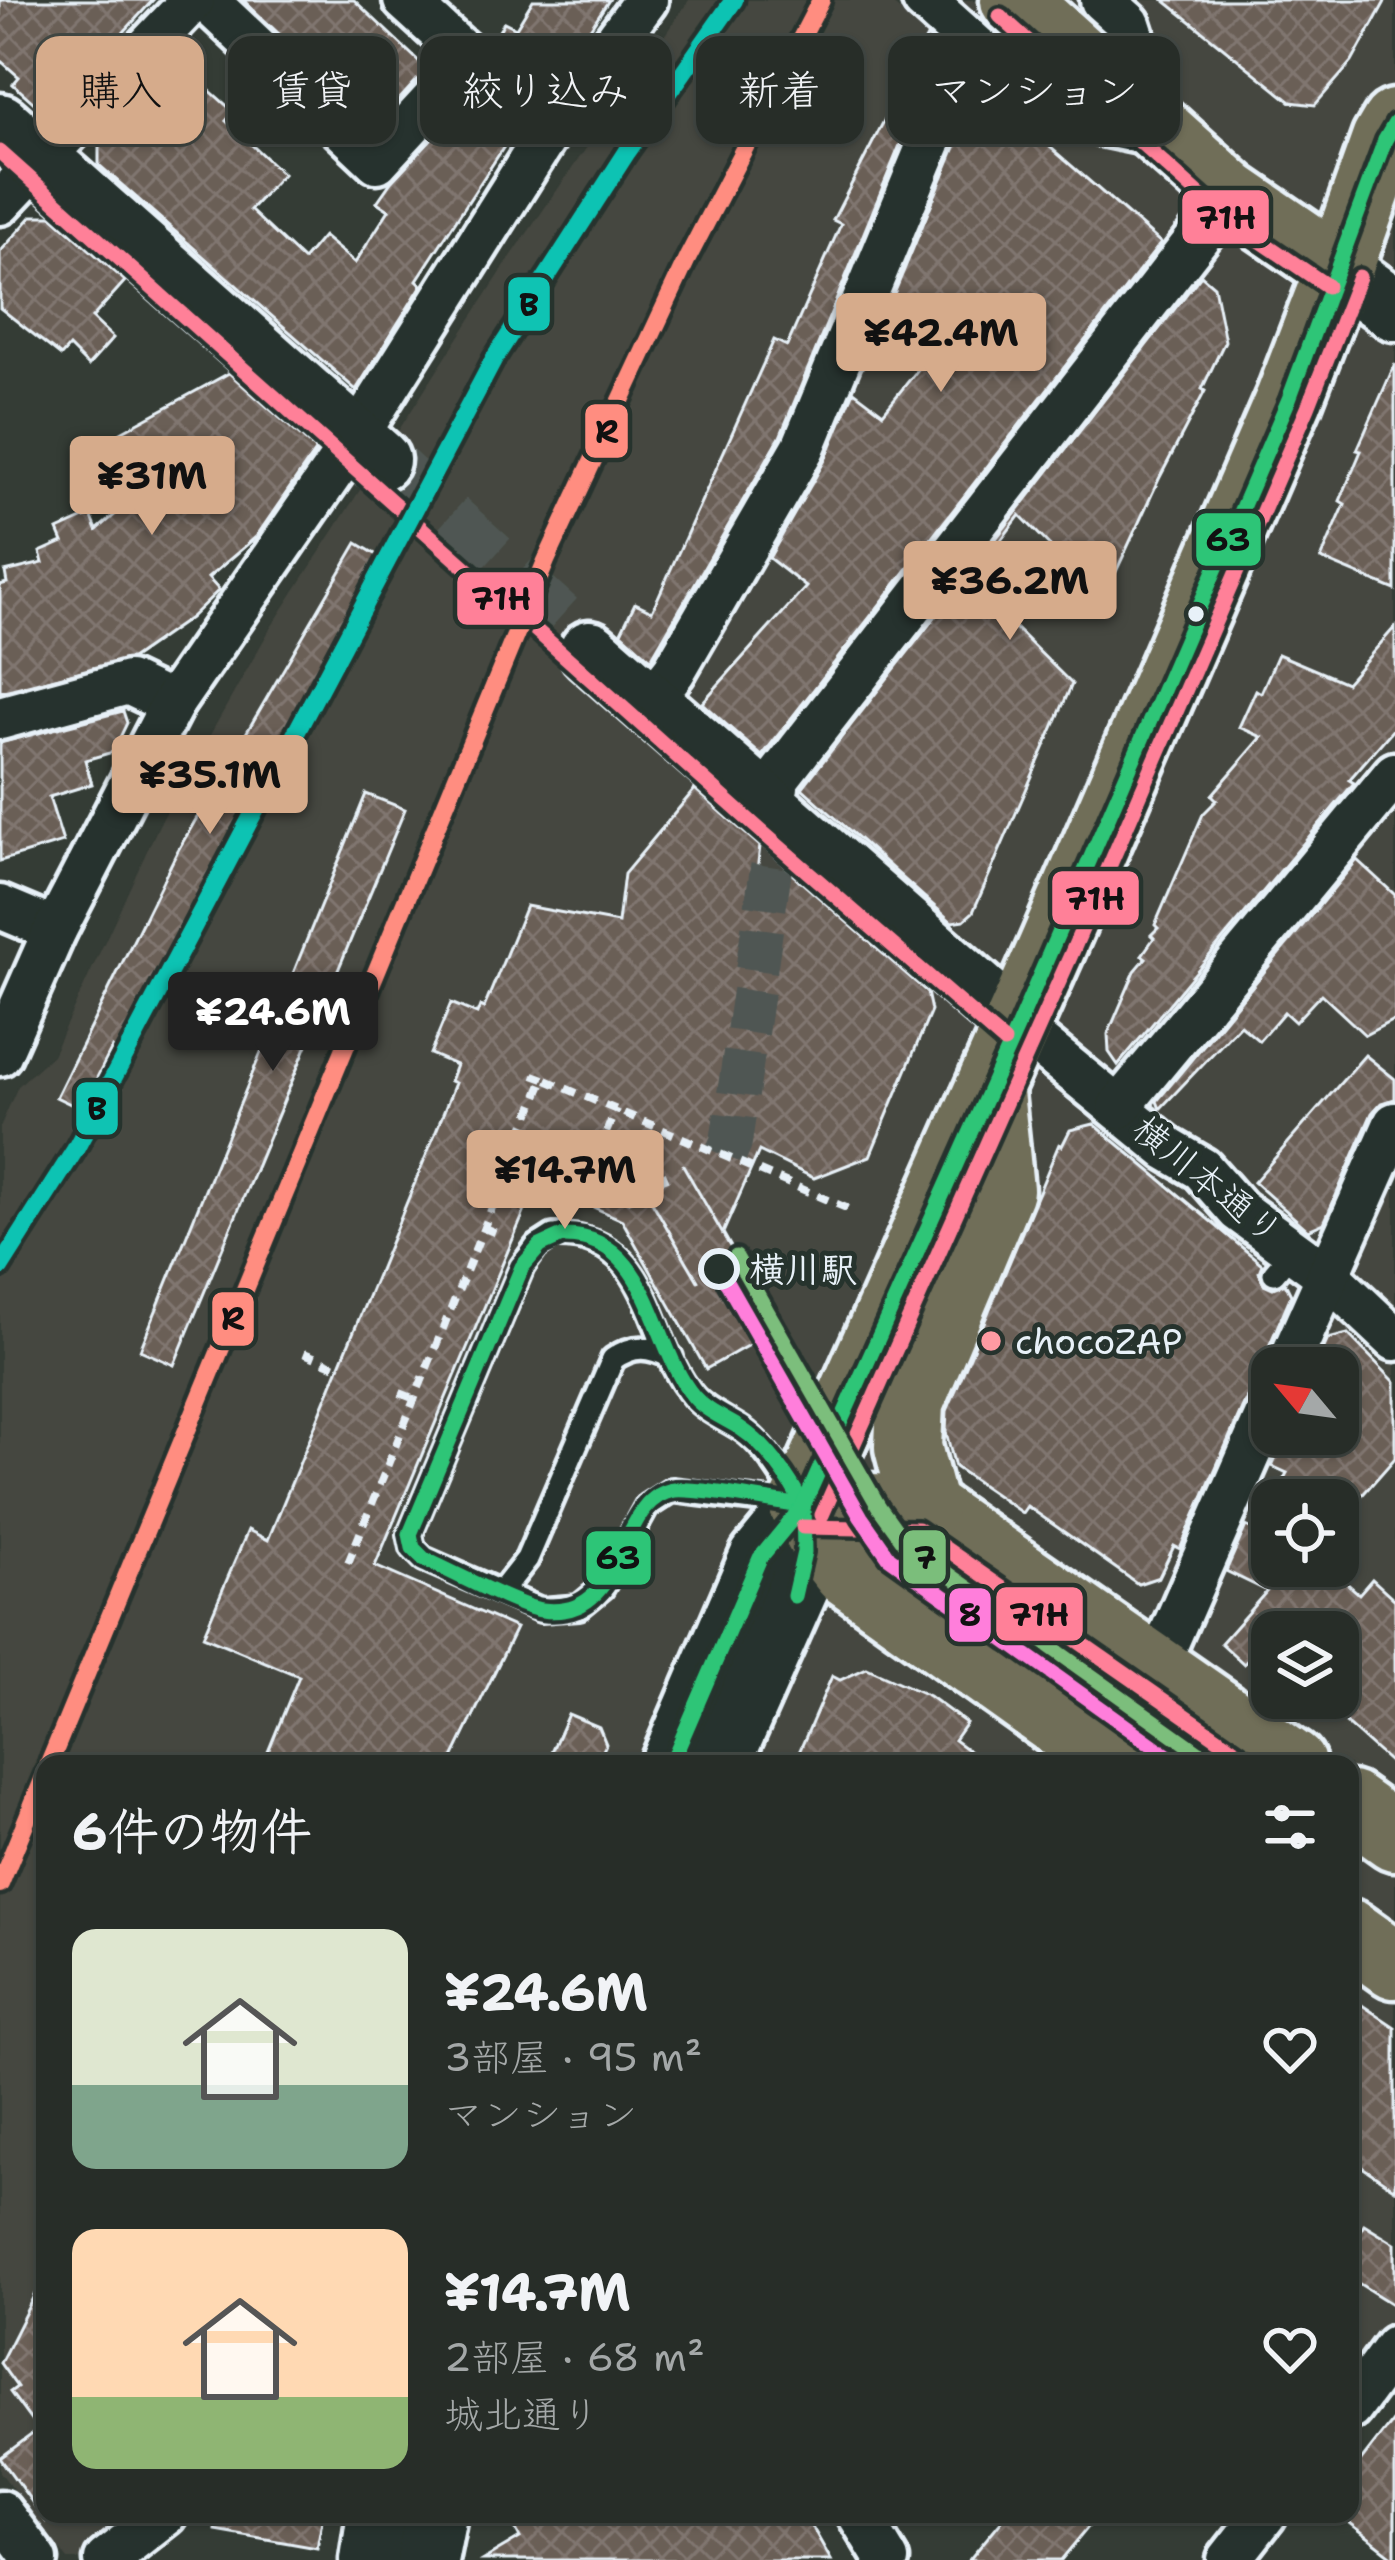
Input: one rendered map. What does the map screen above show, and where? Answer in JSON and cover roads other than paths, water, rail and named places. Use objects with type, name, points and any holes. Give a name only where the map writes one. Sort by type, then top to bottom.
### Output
[{"type":"main road","points":[[675,1755],[760,1558],[803,1506],[1018,1026],[1289,399],[1395,123]]},
{"type":"main road","points":[[1173,144],[1231,195],[1395,310]]},
{"type":"main road","points":[[13,163],[368,449]]},
{"type":"main road","points":[[1339,269],[1395,201]]},
{"type":"main road","points":[[590,651],[1018,1026]]},
{"type":"main road","points":[[924,1508],[908,1447],[910,1403],[1000,1190],[989,1090]]},
{"type":"main road","points":[[803,1506],[924,1508],[1279,1755]]},
{"type":"main road","points":[[803,1506],[823,1543],[846,1571],[1098,1755]]},
{"type":"main road","points":[[724,1755],[803,1577],[803,1506]]},
{"type":"main road","points":[[1359,1939],[1395,1965]]},
{"type":"main road","points":[[371,2560],[377,2523]]},
{"type":"main road","points":[[427,2560],[434,2523]]},
{"type":"street","points":[[13,163],[193,0]]},
{"type":"street","points":[[206,0],[377,161],[420,114]]},
{"type":"street","points":[[405,0],[445,36]]},
{"type":"street","points":[[619,36],[646,0]]},
{"type":"street","points":[[649,703],[674,671],[803,448],[945,104],[998,25],[925,0]]},
{"type":"street","points":[[1102,0],[1129,24],[1133,36]]},
{"type":"street","points":[[0,1054],[55,930],[172,704],[368,449],[542,144]]},
{"type":"street","points":[[777,788],[777,779],[1231,195]]},
{"type":"street","points":[[0,718],[128,683],[172,704]]},
{"type":"street","points":[[1119,1107],[1395,774]]},
{"type":"street","points":[[0,907],[55,930]]},
{"type":"street","name":"横川本通り","points":[[1018,1026],[1192,1163],[1284,1261],[1328,1276],[1395,1339]]},
{"type":"street","points":[[1296,1347],[1395,1124]]},
{"type":"street","points":[[1156,1668],[1251,1451]]},
{"type":"street","points":[[1366,2389],[1395,2347]]},
{"type":"street","points":[[0,2512],[37,2560]]},
{"type":"street","points":[[106,2560],[153,2523]]},
{"type":"street","points":[[864,2523],[887,2560]]},
{"type":"street","points":[[1230,2560],[1258,2523]]},
{"type":"lane","points":[[573,1236],[605,1247],[634,1277],[695,1398],[758,1443],[803,1506],[672,1490],[647,1506],[602,1588],[579,1607],[541,1610],[424,1558],[412,1548],[410,1534],[522,1267],[536,1246],[553,1237],[573,1236]]},
{"type":"lane","points":[[501,1592],[527,1559],[614,1359],[628,1348],[641,1347],[671,1358]]},
{"type":"tunnel","points":[[379,460],[590,651]]},
{"type":"tunnel","points":[[725,1156],[731,1142],[773,855]]},
{"type":"tram line","points":[[683,1165],[736,1257]]},
{"type":"tram line","points":[[644,1188],[698,1281]]},
{"type":"place","name":"横川駅","points":[[719,1269]]},
{"type":"place","name":"chocoZAP","points":[[991,1341]]}]
